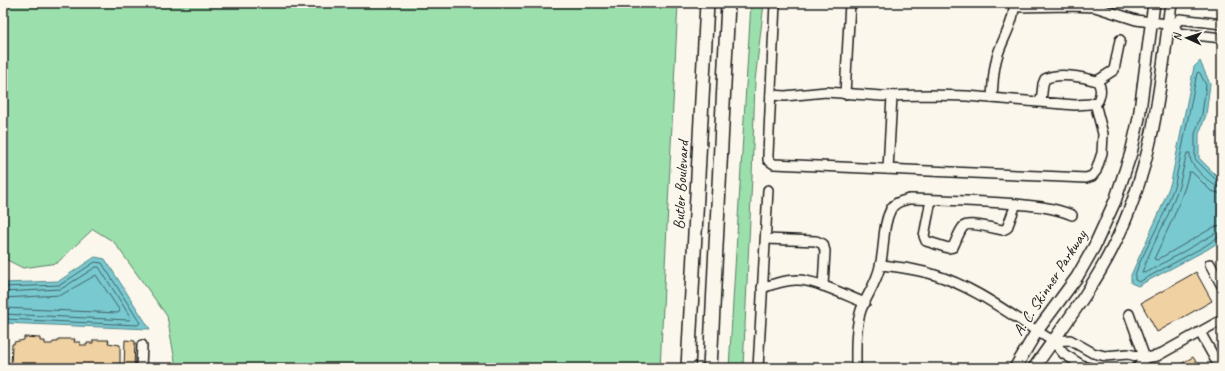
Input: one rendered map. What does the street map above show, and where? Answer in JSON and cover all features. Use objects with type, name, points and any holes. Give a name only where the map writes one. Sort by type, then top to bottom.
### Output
[{"type":"highway","name":"Butler Boulevard","points":[[688,368],[707,3]]},
{"type":"highway","points":[[710,368],[728,3]]},
{"type":"main road","name":"A. C. Skinner Parkway","points":[[1015,368],[1037,331],[1077,277],[1094,247],[1116,201],[1131,153],[1139,118],[1154,3]]},
{"type":"main road","name":"A. C. Skinner Parkway","points":[[1034,368],[1096,279],[1112,249],[1133,202],[1145,164],[1154,124],[1171,25],[1171,3]]},
{"type":"street","points":[[775,3],[768,154],[768,160],[774,164],[1086,178],[1092,176],[1096,171],[1102,153],[1103,134],[1095,103]]},
{"type":"street","points":[[845,94],[850,3]]},
{"type":"street","points":[[992,98],[994,70],[998,54],[1009,27],[1014,5],[1095,7],[1131,18],[1171,25],[1178,33],[1222,38]]},
{"type":"street","points":[[1171,25],[1180,19],[1222,24]]},
{"type":"street","points":[[1097,81],[1114,70],[1120,40]]},
{"type":"street","points":[[770,95],[785,96],[826,92],[892,96],[929,95],[992,98],[1075,105],[1095,103],[1098,101],[1101,87],[1097,81],[1085,78],[1051,76],[1045,79],[1043,84],[1041,102]]},
{"type":"street","points":[[888,169],[892,96]]},
{"type":"street","points":[[758,368],[768,190]]},
{"type":"street","points":[[856,368],[857,326],[861,310],[876,281],[881,265],[886,221],[892,208],[898,202],[909,199],[1045,206],[1061,210],[1072,215]]},
{"type":"street","points":[[931,200],[924,236],[926,241],[948,248],[953,247],[963,227],[967,225],[977,225],[1003,230],[1007,228],[1016,204]]},
{"type":"street","points":[[766,239],[816,241],[823,244],[825,251],[822,286]]},
{"type":"street","points":[[1210,264],[1222,286]]},
{"type":"street","points":[[881,265],[911,269],[935,275],[961,285],[1002,308],[1052,341],[1064,354],[1088,367],[1093,353]]},
{"type":"street","points":[[762,288],[780,282],[798,280],[822,286],[865,303]]},
{"type":"street","points":[[1129,314],[1145,358]]},
{"type":"street","points":[[1052,341],[1070,340],[1093,353],[1105,356],[1128,354],[1145,358],[1157,356],[1222,321]]},
{"type":"street","points":[[1200,332],[1220,368]]},
{"type":"street","points":[[141,368],[142,345]]},
{"type":"street","points":[[1213,355],[1222,351]]},
{"type":"street","points":[[1136,368],[1145,358]]},
{"type":"green space","points":[[3,3],[678,3],[660,368],[175,368],[167,316],[114,242],[93,229],[57,263],[23,268],[3,258]]},
{"type":"green space","points":[[751,3],[764,3],[755,81],[743,368],[729,368]]},
{"type":"water","points":[[1200,61],[1210,84],[1206,115],[1199,134],[1199,158],[1222,181],[1222,240],[1138,286],[1131,283],[1131,275],[1160,211],[1171,182],[1194,67]]},
{"type":"water","points":[[95,257],[105,259],[150,329],[3,323],[3,283],[59,281]]},
{"type":"building","points":[[1196,272],[1212,301],[1157,332],[1141,303]]},
{"type":"building","points":[[3,336],[6,336],[5,368],[3,368]]},
{"type":"building","points":[[24,337],[40,338],[40,341],[45,341],[45,344],[58,342],[58,339],[75,339],[74,342],[80,342],[80,345],[93,343],[93,340],[109,340],[108,343],[120,345],[120,368],[14,368],[11,366],[12,344],[14,344],[14,342],[24,340]]},
{"type":"building","points":[[125,340],[135,341],[134,368],[124,368]]},
{"type":"building","points":[[1193,357],[1200,368],[1174,368]]}]
